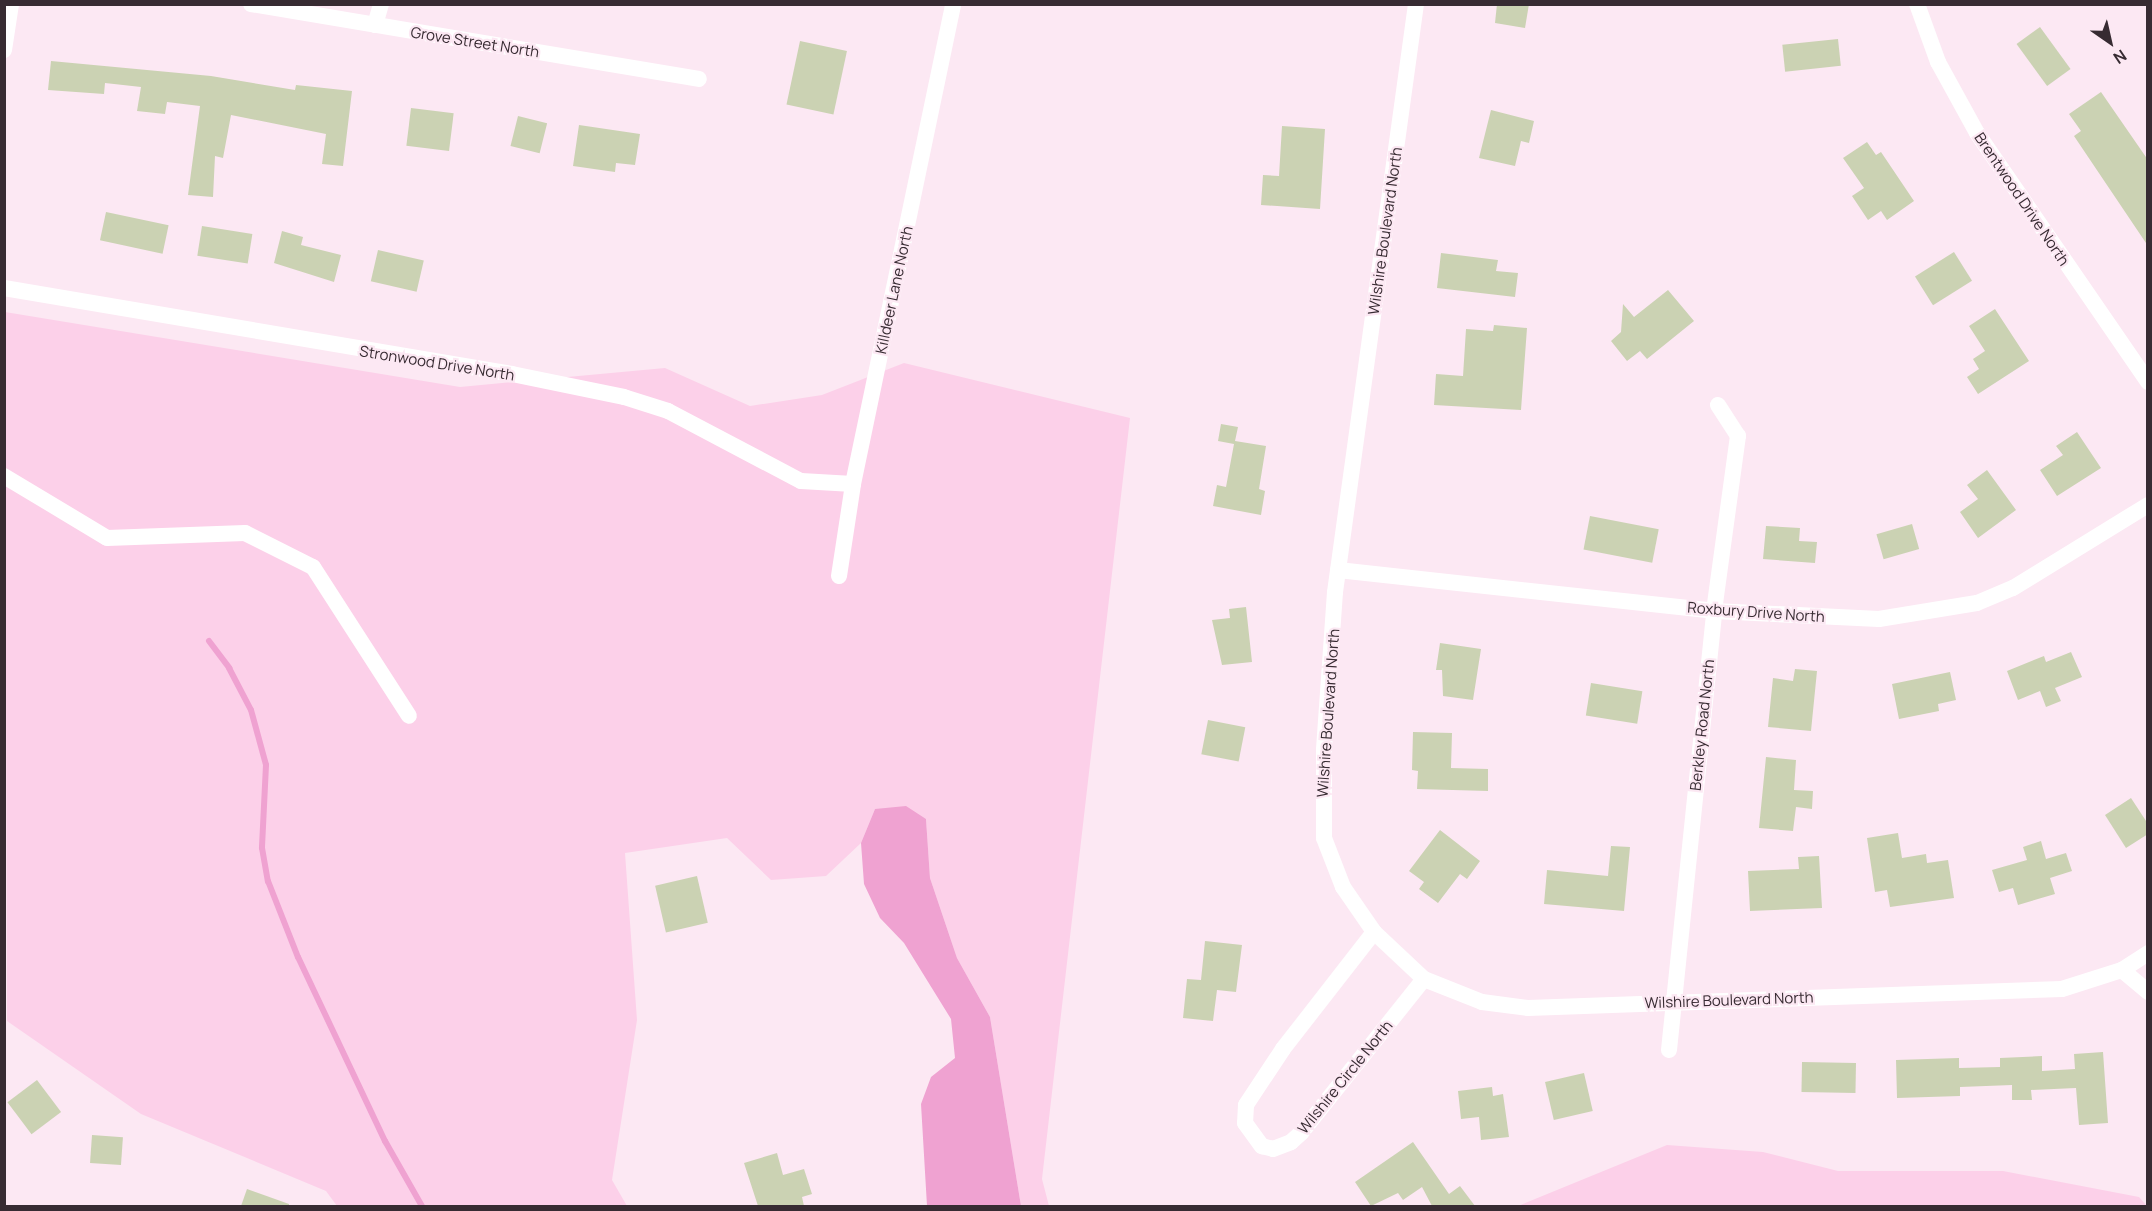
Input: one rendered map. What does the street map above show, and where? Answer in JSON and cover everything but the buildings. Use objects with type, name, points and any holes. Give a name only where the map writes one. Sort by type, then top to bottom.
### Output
[{"type":"street","points":[[4,51],[11,4]]},
{"type":"street","name":"Grove Street North","points":[[251,4],[699,78]]},
{"type":"street","points":[[375,25],[381,4]]},
{"type":"street","name":"Killdeer Lane North","points":[[838,576],[853,484],[953,4]]},
{"type":"street","name":"Wilshire Boulevard North","points":[[1416,4],[1338,570],[1324,750],[1324,838],[1343,887],[1374,932],[1424,979],[1482,1002],[1528,1008],[2062,989],[2122,970],[2148,953]]},
{"type":"street","name":"Brentwood Drive North","points":[[1917,4],[1938,62],[1977,133],[2148,382]]},
{"type":"street","name":"Stronwood Drive North","points":[[4,288],[512,374],[624,397],[668,411],[801,481],[853,484]]},
{"type":"street","name":"Berkley Road North","points":[[1669,1050],[1671,1002],[1714,611],[1738,436],[1719,405]]},
{"type":"street","points":[[4,476],[107,538],[244,533],[313,567],[409,716]]},
{"type":"street","name":"Roxbury Drive North","points":[[1338,570],[1714,611],[1880,619],[1977,603],[2013,588],[2148,505]]},
{"type":"street","name":"Wilshire Circle North","points":[[1374,932],[1283,1049],[1246,1105],[1245,1123],[1262,1146],[1273,1149],[1291,1142],[1301,1133],[1424,979]]},
{"type":"street","points":[[2122,970],[2148,992]]},
{"type":"shaded area","points":[[5,312],[460,387],[665,368],[750,406],[822,395],[904,363],[1130,418],[1042,1179],[1049,1206],[1021,1206],[990,1017],[957,958],[930,878],[926,819],[875,809],[861,843],[826,876],[771,880],[727,838],[625,853],[637,1020],[612,1180],[627,1206],[337,1206],[326,1191],[141,1114],[7,1021]]},
{"type":"shaded area","points":[[906,806],[926,819],[930,878],[957,958],[990,1017],[1021,1206],[927,1206],[921,1104],[931,1077],[955,1058],[951,1019],[904,943],[880,918],[864,884],[861,843],[875,809]]},
{"type":"shaded area","points":[[1667,1145],[1763,1152],[1838,1171],[2003,1171],[2139,1197],[2147,1206],[1518,1206]]},
{"type":"waterway","points":[[209,641],[229,668],[251,710],[266,765],[262,848],[268,881],[298,957],[385,1141],[422,1206]]}]
